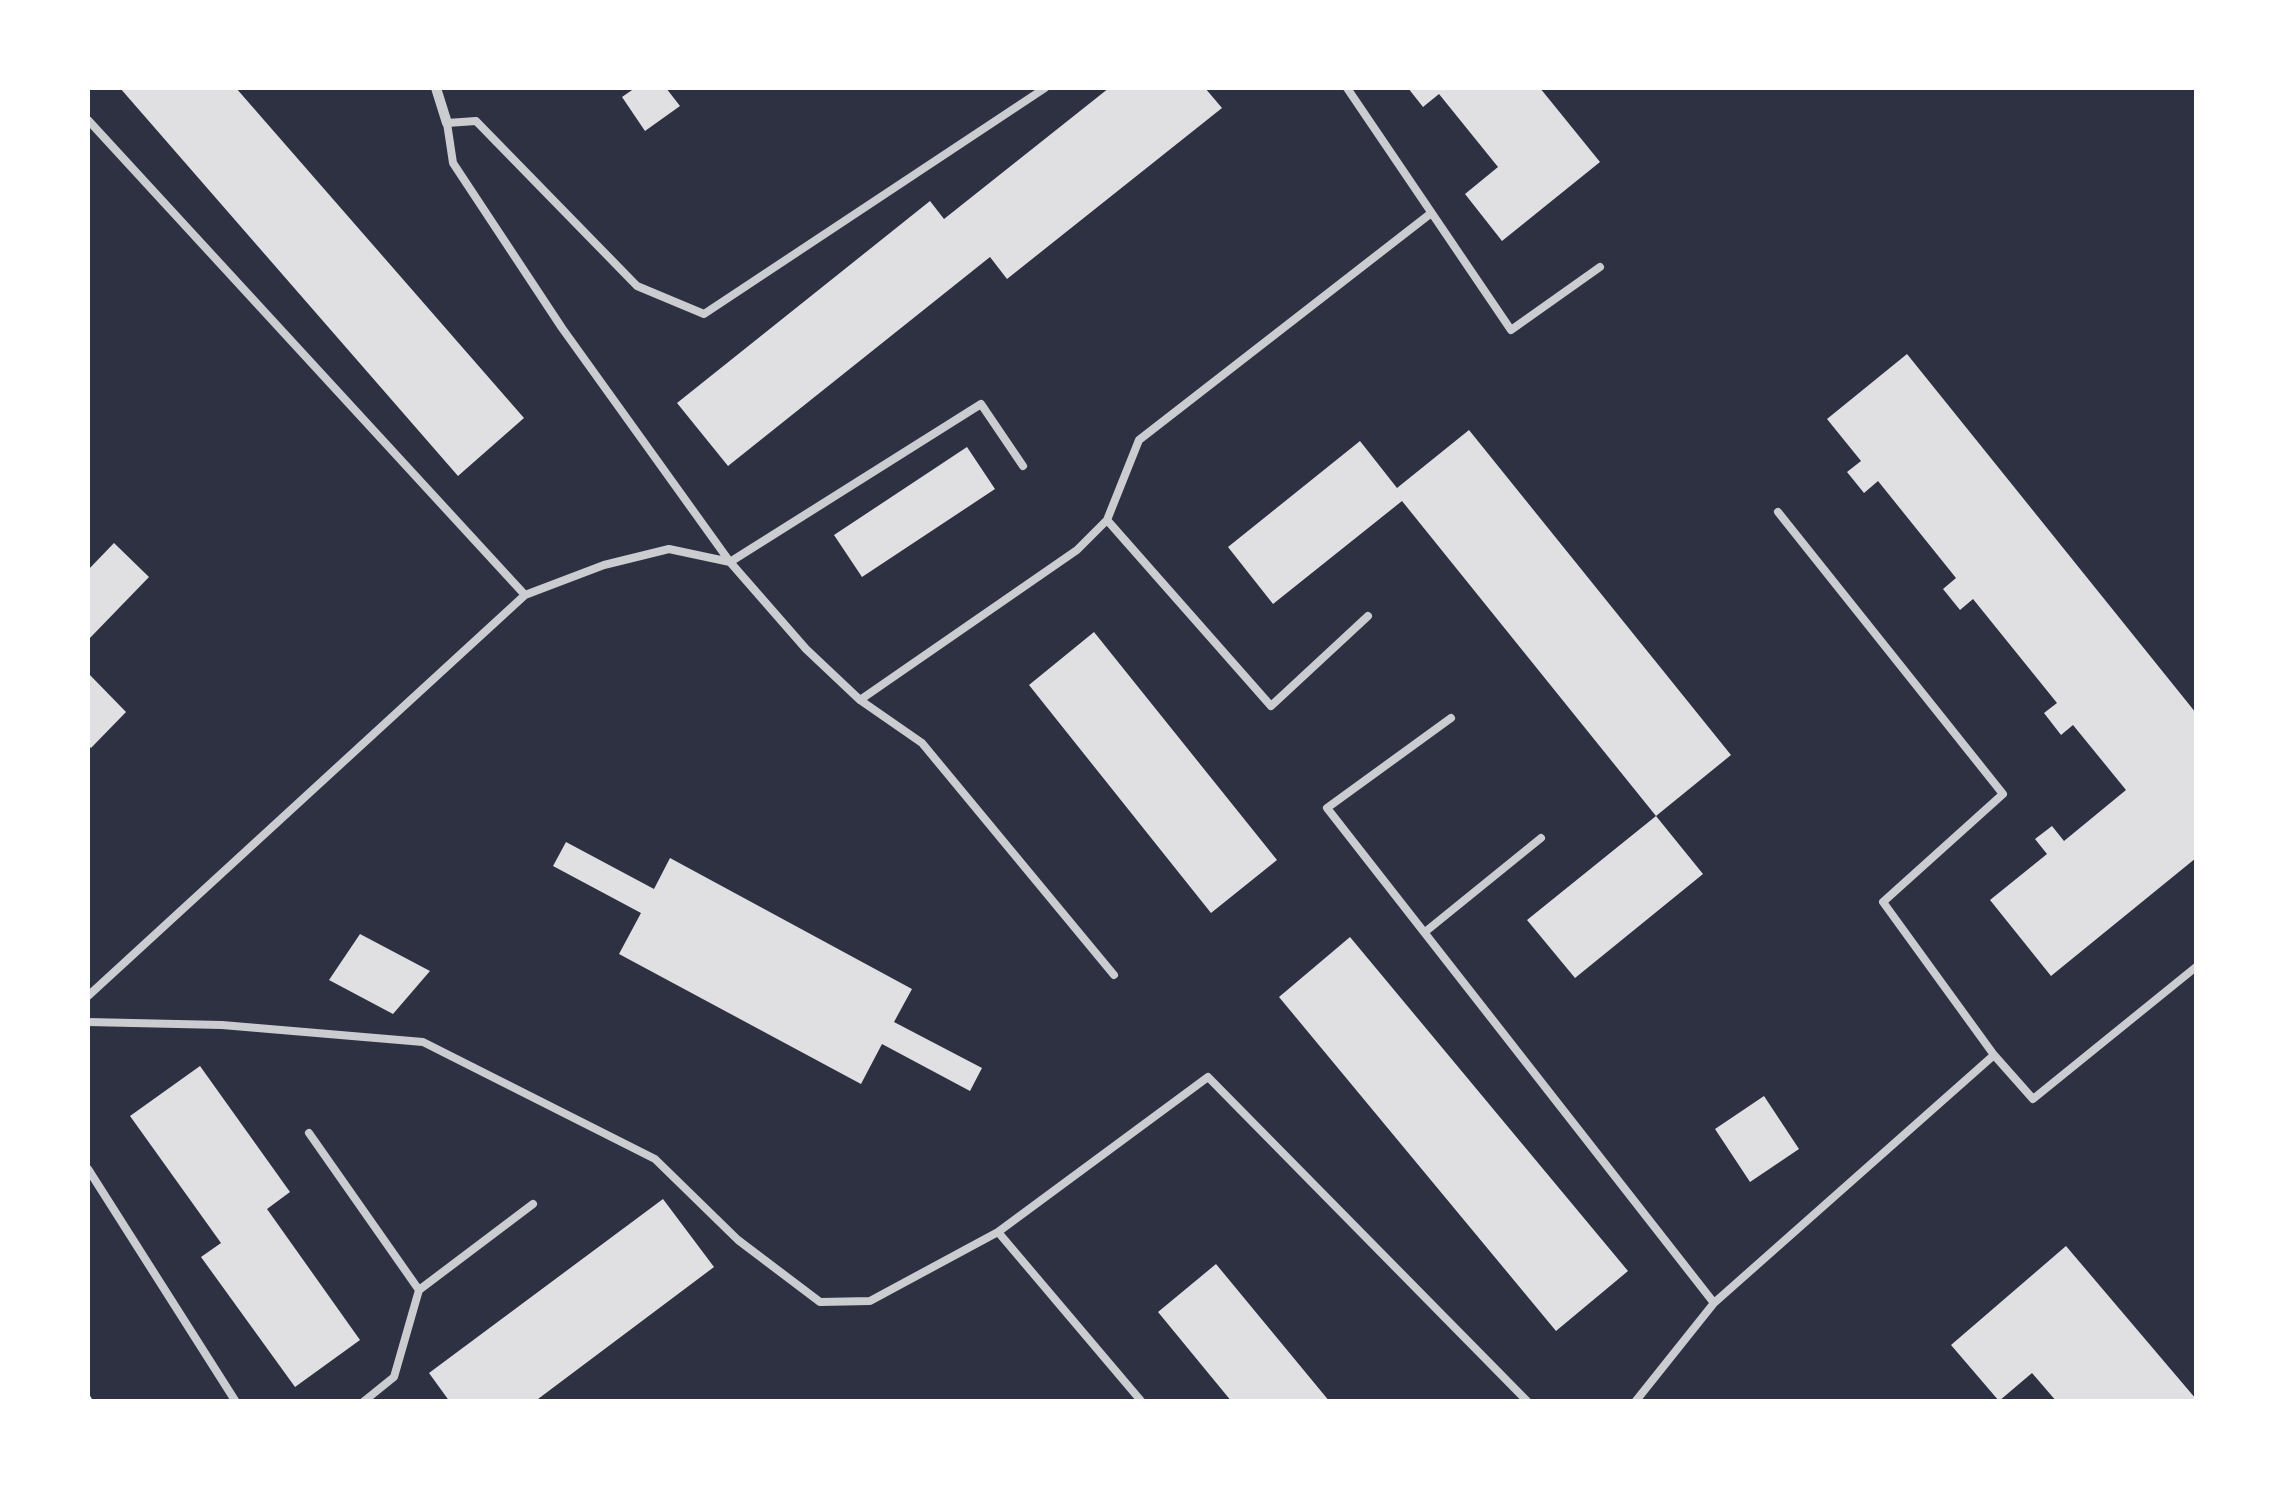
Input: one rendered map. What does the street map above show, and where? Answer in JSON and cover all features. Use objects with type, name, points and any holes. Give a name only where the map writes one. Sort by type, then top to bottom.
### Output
[{"type":"street","points":[[436,88],[446,123]]},
{"type":"lane","points":[[1046,88],[704,314],[637,286],[476,121],[446,123],[453,163],[562,328],[730,562],[806,649],[860,700],[922,743],[1114,976]]},
{"type":"lane","points":[[1348,88],[1511,330],[1600,267]]},
{"type":"lane","points":[[88,120],[525,596]]},
{"type":"lane","points":[[860,700],[1077,550],[1107,520],[1139,440],[1430,214]]},
{"type":"lane","points":[[88,996],[525,596],[604,565],[669,549],[730,562],[980,404],[1023,466]]},
{"type":"lane","points":[[1778,512],[2003,794],[1883,902],[1994,1054],[2033,1099],[2196,967]]},
{"type":"lane","points":[[1107,520],[1271,706],[1368,616]]},
{"type":"lane","points":[[1451,718],[1327,808],[1714,1302]]},
{"type":"lane","points":[[1425,932],[1541,838]]},
{"type":"lane","points":[[88,1022],[222,1026],[423,1042],[655,1159],[738,1240],[820,1302],[870,1301],[998,1232],[1208,1077],[1528,1402]]},
{"type":"lane","points":[[1635,1402],[1714,1302],[1994,1054]]},
{"type":"lane","points":[[309,1133],[419,1290]]},
{"type":"lane","points":[[88,1169],[236,1402]]},
{"type":"lane","points":[[363,1402],[394,1376],[419,1290],[533,1204]]},
{"type":"lane","points":[[998,1232],[1142,1402]]},
{"type":"building","points":[[120,88],[236,88],[524,418],[458,476]]},
{"type":"building","points":[[635,88],[666,88],[680,106],[645,131],[622,97]]},
{"type":"building","points":[[1109,88],[1205,88],[1222,108],[1007,279],[990,257],[728,466],[677,403],[930,201],[944,219]]},
{"type":"building","points":[[1408,88],[1540,88],[1600,162],[1502,241],[1465,194],[1498,167],[1439,94],[1423,107]]},
{"type":"building","points":[[1907,354],[2196,713],[2196,858],[2051,976],[1990,900],[2047,854],[2035,839],[2052,826],[2064,841],[2126,790],[2073,725],[2061,735],[2044,713],[2057,703],[1973,599],[1960,610],[1943,589],[1956,578],[1878,481],[1864,493],[1847,472],[1861,461],[1827,419]]},
{"type":"building","points":[[1469,430],[1731,755],[1656,816],[1402,501],[1273,604],[1228,547],[1360,441],[1397,488]]},
{"type":"building","points":[[967,447],[995,489],[862,577],[834,535]]},
{"type":"building","points":[[114,543],[149,577],[88,640],[88,570]]},
{"type":"building","points":[[1094,632],[1277,860],[1211,913],[1029,685]]},
{"type":"building","points":[[88,673],[126,712],[91,748],[88,745]]},
{"type":"building","points":[[1656,816],[1703,874],[1575,978],[1527,920]]},
{"type":"building","points":[[566,842],[654,889],[670,858],[912,989],[894,1022],[982,1068],[970,1091],[882,1044],[861,1084],[619,954],[641,913],[553,866]]},
{"type":"building","points":[[360,934],[430,971],[393,1014],[329,980]]},
{"type":"building","points":[[1350,937],[1628,1271],[1556,1331],[1279,997]]},
{"type":"building","points":[[200,1066],[290,1192],[267,1209],[360,1340],[295,1387],[201,1257],[221,1243],[130,1116]]},
{"type":"building","points":[[1764,1096],[1799,1149],[1750,1182],[1715,1129]]},
{"type":"building","points":[[663,1199],[714,1267],[534,1402],[450,1402],[429,1373]]},
{"type":"building","points":[[2066,1246],[2196,1402],[2057,1402],[2032,1373],[1999,1401],[1951,1345]]},
{"type":"building","points":[[1216,1264],[1330,1402],[1232,1402],[1158,1312]]}]
